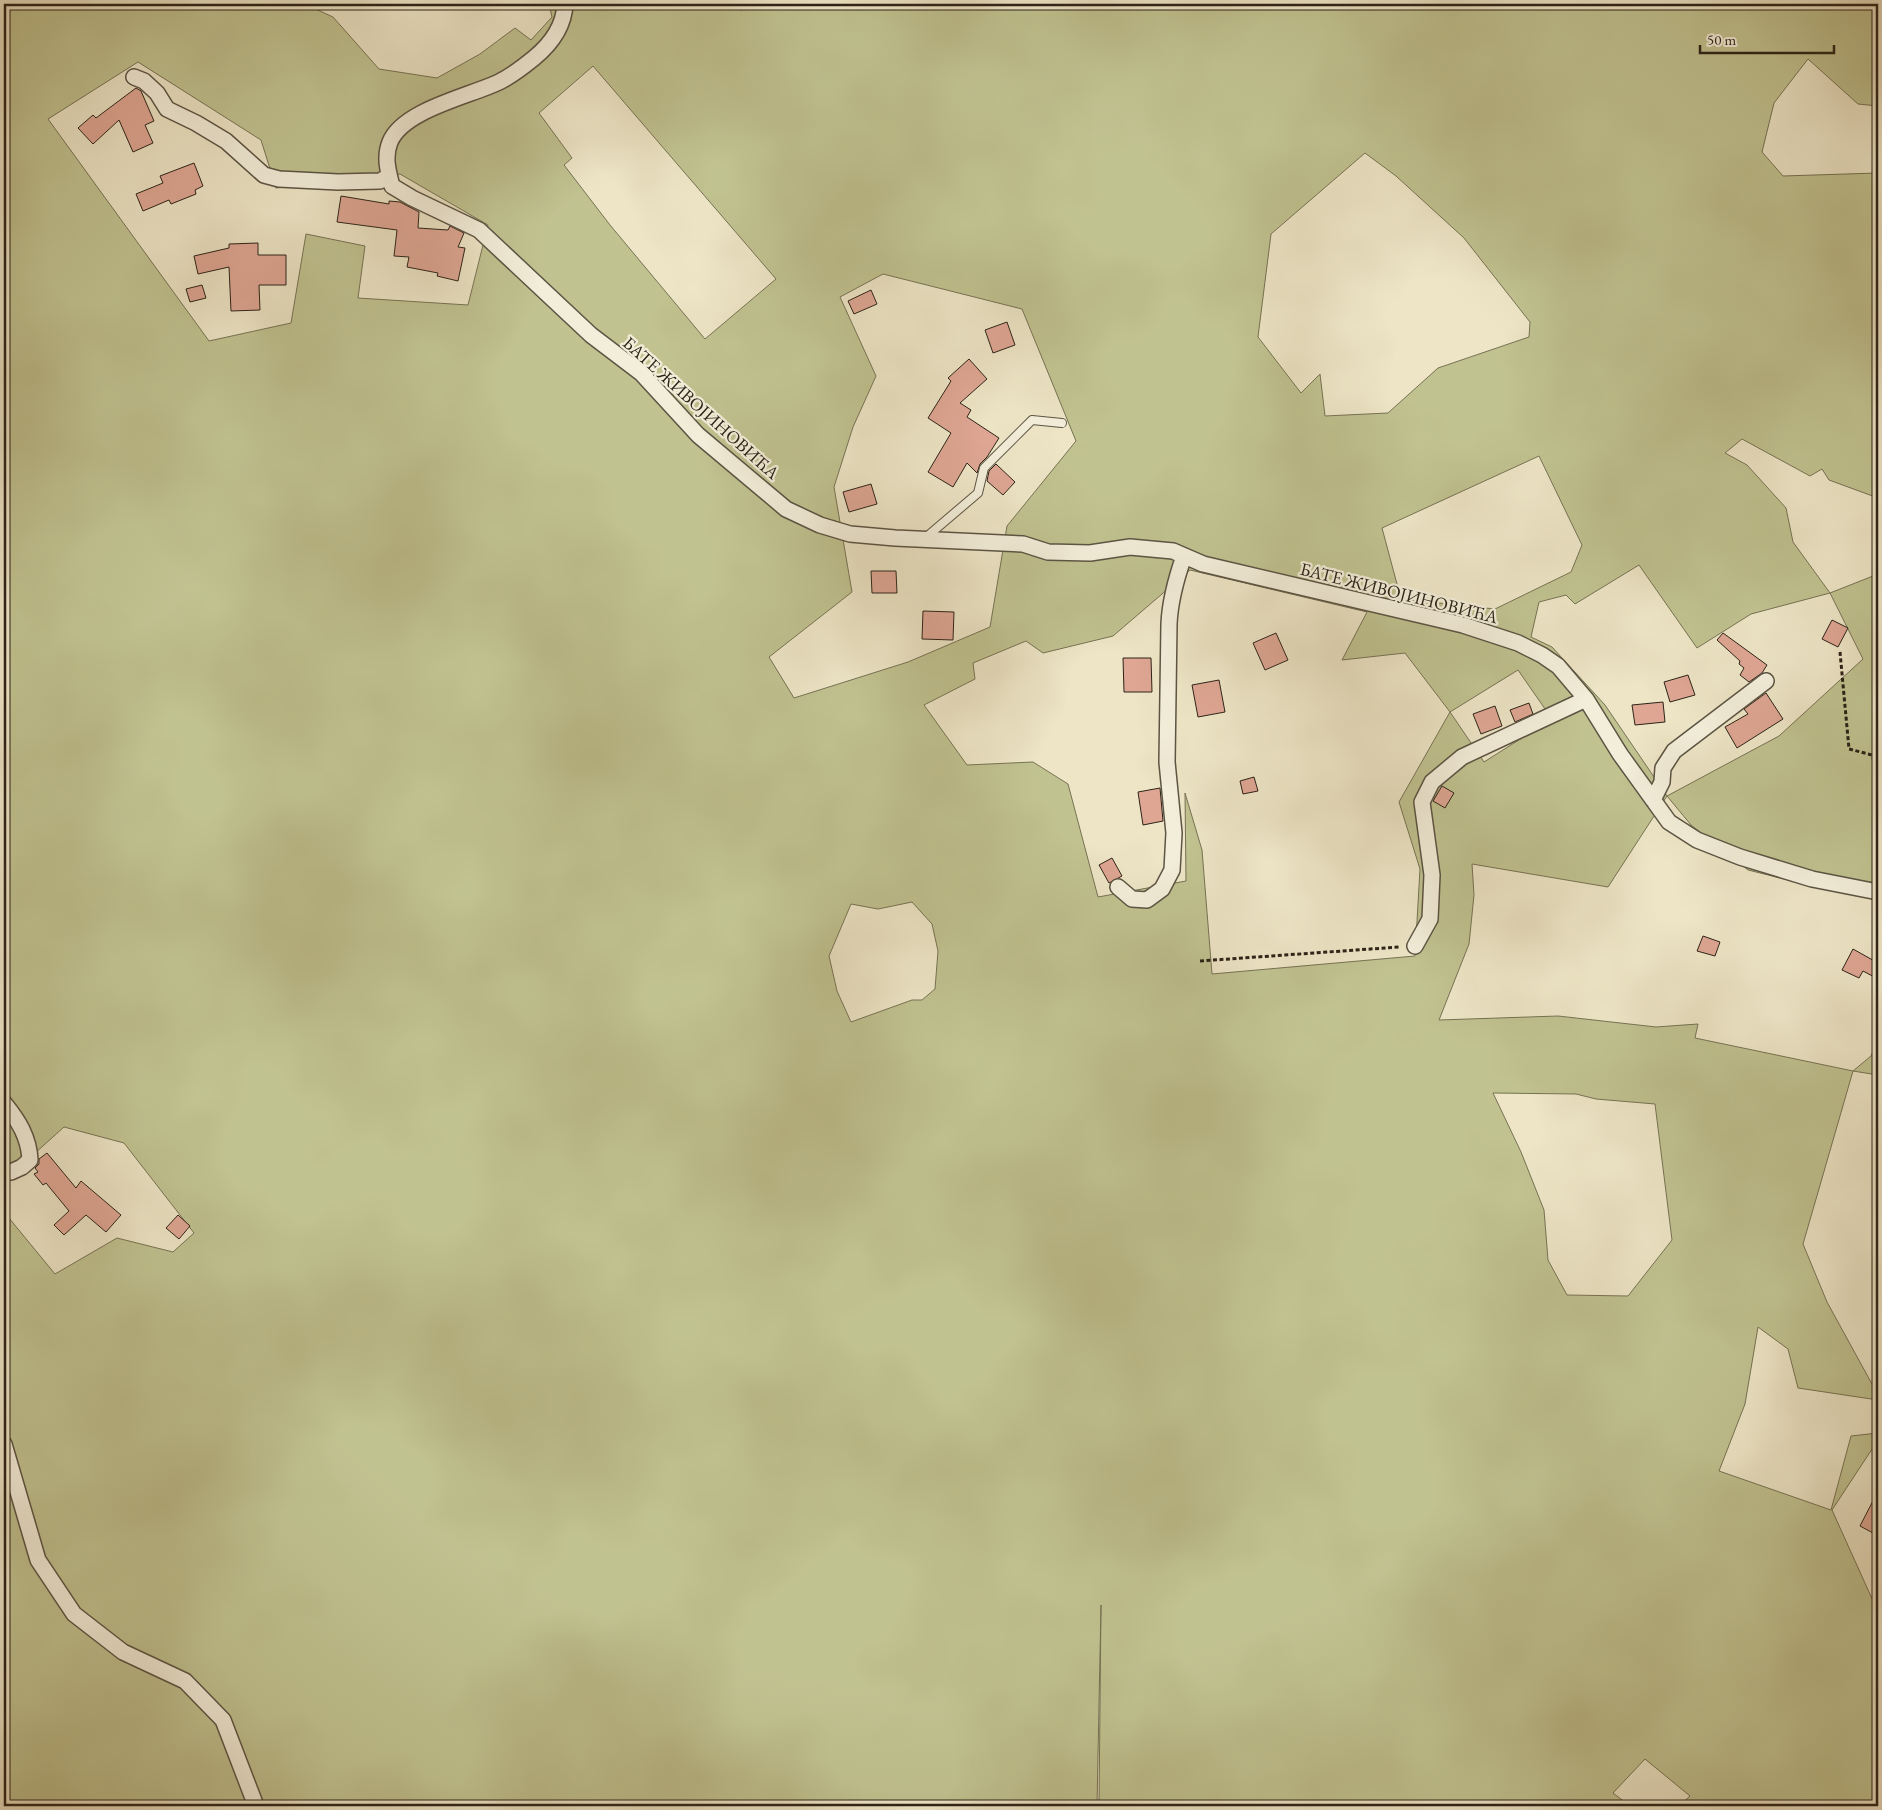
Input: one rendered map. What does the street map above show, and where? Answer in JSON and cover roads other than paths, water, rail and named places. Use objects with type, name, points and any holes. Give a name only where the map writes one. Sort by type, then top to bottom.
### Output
[{"type":"street","points":[[134,77],[144,81],[157,93],[167,109],[196,123],[226,141],[264,175],[279,179],[338,182],[380,181],[389,176],[386,164],[390,142],[401,126],[423,112],[500,81],[521,68],[544,50],[558,32],[565,17],[565,4]]},
{"type":"street","name":"БАТЕ ЖИВОЈИНОВИЋА","points":[[389,176],[392,186],[412,198],[479,230],[591,335],[641,374],[698,436],[786,509],[820,525],[850,534],[922,540],[980,540],[1024,544],[1048,552],[1090,552],[1130,547],[1173,551],[1203,564],[1463,625],[1518,643],[1542,654],[1558,666],[1586,699],[1620,754],[1669,822],[1696,840],[1740,857],[1812,879],[1878,892]]},
{"type":"street","points":[[1118,887],[1132,898],[1147,900],[1162,889],[1172,870],[1174,833],[1168,762],[1169,624],[1170,602],[1184,556]]},
{"type":"street","points":[[1653,800],[1662,782],[1663,768],[1674,751],[1766,681]]},
{"type":"street","points":[[1415,946],[1430,918],[1432,874],[1422,802],[1432,782],[1462,757],[1586,699]]},
{"type":"street","points":[[4,1102],[23,1130],[29,1145],[30,1160],[22,1167],[11,1172],[4,1170]]},
{"type":"street","points":[[4,1444],[38,1560],[74,1614],[123,1652],[185,1681],[223,1720],[256,1806]]},
{"type":"lane","points":[[922,540],[978,493],[984,468],[1032,420],[1062,423]]}]
